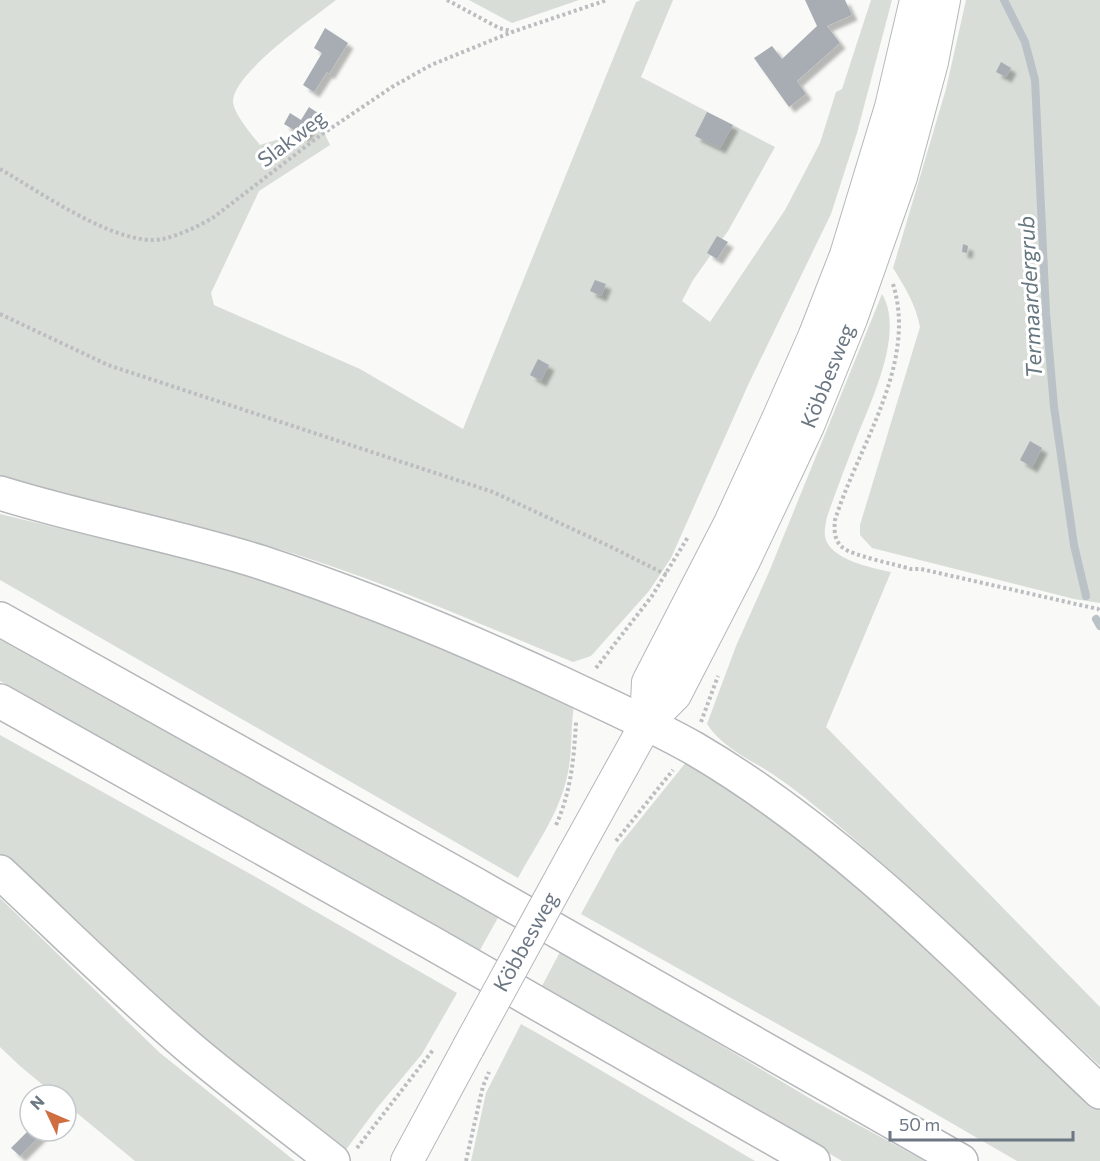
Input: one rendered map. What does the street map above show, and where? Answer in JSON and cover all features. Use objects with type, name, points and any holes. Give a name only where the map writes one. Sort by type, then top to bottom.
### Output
[{"type":"highway","points":[[0,493],[259,562],[396,612],[490,650],[646,723],[695,749],[784,810],[844,855],[913,915],[1100,1092]]},
{"type":"highway","points":[[0,619],[471,882],[961,1161]]},
{"type":"highway","points":[[0,701],[813,1161]]},
{"type":"highway","points":[[0,872],[172,1033],[224,1077],[343,1157]]},
{"type":"main road","name":"Köbbesweg","points":[[869,265],[891,107],[916,0]]},
{"type":"main road","name":"Köbbesweg","points":[[407,1161],[646,723],[675,695],[784,480],[812,416],[901,177],[920,110],[944,0]]},
{"type":"path","points":[[447,0],[499,28],[512,32]]},
{"type":"path","name":"Slakweg","points":[[0,169],[113,231],[147,239],[163,239],[214,217],[318,136],[392,87],[431,65],[484,42],[607,0]]},
{"type":"path","points":[[869,265],[899,309],[896,353],[876,418],[839,507],[834,529],[838,542],[848,551],[910,569],[921,569],[1098,609],[1100,612]]},
{"type":"path","points":[[0,314],[108,365],[493,492],[667,575],[690,536]]},
{"type":"path","points":[[343,1157],[437,1044]]},
{"type":"path","points":[[466,1161],[483,1086],[491,1068]]},
{"type":"shaded area","points":[[0,0],[336,0],[259,62],[236,90],[234,107],[260,145],[321,126],[330,145],[259,191],[211,293],[214,305],[360,369],[463,429],[636,2],[673,0],[641,77],[775,147],[728,231],[693,280],[682,301],[710,322],[785,210],[820,143],[836,92],[842,89],[871,0],[892,0],[857,133],[831,214],[749,383],[671,558],[649,591],[591,656],[573,662],[422,600],[307,558],[235,537],[66,495],[0,475]]},
{"type":"shaded area","points":[[469,0],[579,0],[512,23]]},
{"type":"shaded area","points":[[966,0],[1100,0],[1100,603],[1074,599],[872,548],[860,535],[860,525],[920,327],[913,304],[893,268],[946,89]]},
{"type":"shaded area","points":[[882,294],[888,310],[890,327],[888,347],[877,386],[827,517],[825,534],[828,544],[842,556],[863,565],[891,572],[826,727],[1100,1007],[1100,1066],[861,844],[792,788],[720,740],[707,724],[736,646],[769,572]]},
{"type":"shaded area","points":[[0,514],[261,577],[347,606],[575,701],[570,763],[565,786],[548,826],[518,878],[0,580]]},
{"type":"shaded area","points":[[0,628],[500,914],[480,950],[289,846],[0,681]]},
{"type":"shaded area","points":[[0,735],[254,876],[457,993],[422,1054],[377,1108],[339,1159],[0,861]]},
{"type":"shaded area","points":[[687,761],[769,810],[842,866],[1100,1104],[1100,1161],[1017,1161],[581,914],[617,848]]},
{"type":"shaded area","points":[[0,898],[160,1053],[295,1161],[135,1161],[78,1114],[78,1083],[41,1083],[0,1047]]},
{"type":"shaded area","points":[[561,950],[816,1102],[925,1161],[842,1161],[542,986]]},
{"type":"shaded area","points":[[521,1024],[755,1161],[471,1161],[486,1093]]},
{"type":"building","points":[[805,0],[845,0],[852,15],[827,26],[840,43],[797,81],[806,94],[789,107],[754,58],[772,46],[782,59],[817,26]]},
{"type":"building","points":[[325,28],[348,43],[329,74],[327,72],[314,92],[303,85],[322,53],[314,48]]},
{"type":"building","points":[[1001,62],[1011,68],[1006,77],[996,72]]},
{"type":"building","points":[[309,107],[318,113],[304,136],[284,124],[290,113],[301,120]]},
{"type":"building","points":[[707,112],[733,125],[720,148],[695,136]]},
{"type":"building","points":[[717,236],[728,242],[717,259],[707,253]]},
{"type":"building","points":[[963,244],[968,246],[967,253],[962,252]]},
{"type":"building","points":[[595,280],[606,284],[601,296],[590,291]]},
{"type":"building","points":[[538,359],[549,365],[541,381],[530,375]]},
{"type":"building","points":[[1030,441],[1042,448],[1032,467],[1020,460]]},
{"type":"building","points":[[18,1141],[18,1143],[33,1143],[20,1156],[11,1148]]},
{"type":"waterway","name":"Termaardergrub","points":[[1004,0],[1025,42],[1035,80],[1046,313],[1054,407],[1074,545],[1086,596]]},
{"type":"waterway","name":"Termaardergrub","points":[[1096,619],[1100,626]]}]
